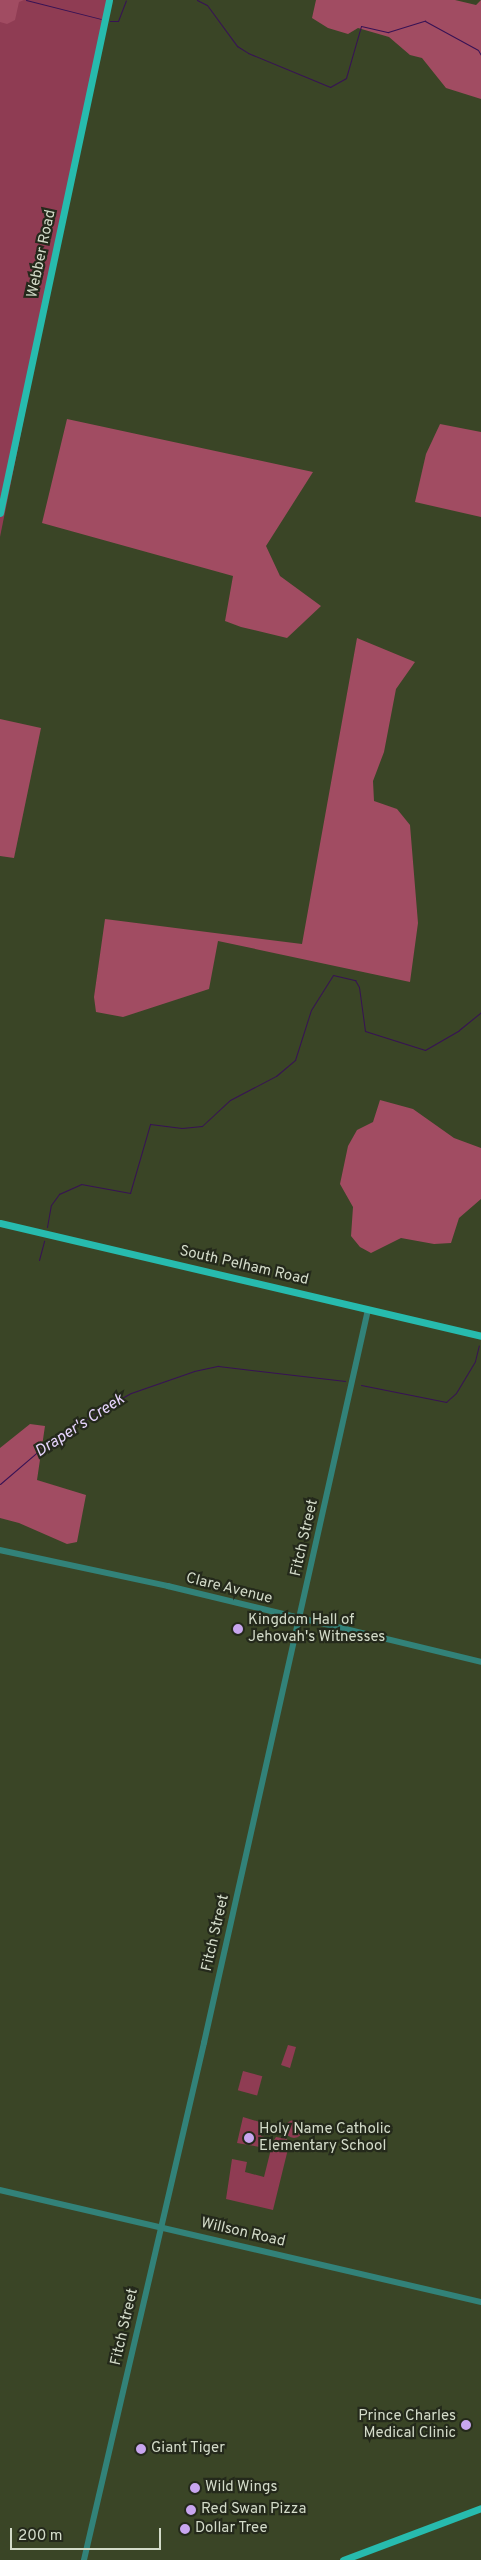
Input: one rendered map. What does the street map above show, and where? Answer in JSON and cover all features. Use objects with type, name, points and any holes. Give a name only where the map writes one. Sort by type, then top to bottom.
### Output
[{"type":"main road","name":"Webber Road","points":[[0,513],[109,0]]},
{"type":"main road","name":"South Pelham Road","points":[[0,1223],[481,1336]]},
{"type":"main road","points":[[343,2560],[481,2508]]},
{"type":"street","name":"Fitch Street","points":[[84,2560],[368,1310]]},
{"type":"street","name":"Clare Avenue","points":[[0,1550],[168,1586],[481,1662]]},
{"type":"street","name":"Willson Road","points":[[0,2190],[481,2302]]},
{"type":"shaded area","points":[[0,0],[108,0],[0,537]]},
{"type":"shaded area","points":[[0,0],[24,0],[19,2],[15,20],[7,24],[0,22]]},
{"type":"shaded area","points":[[316,0],[455,0],[476,5],[481,0],[481,99],[446,88],[422,58],[410,55],[389,37],[358,28],[348,34],[328,28],[312,18]]},
{"type":"shaded area","points":[[67,419],[313,472],[266,546],[280,576],[321,606],[287,638],[241,627],[225,621],[233,576],[42,523]]},
{"type":"shaded area","points":[[440,424],[481,432],[481,517],[415,502],[426,454]]},
{"type":"shaded area","points":[[357,638],[415,662],[396,689],[384,752],[373,781],[374,801],[397,809],[410,825],[418,923],[410,982],[218,941],[209,989],[123,1017],[96,1012],[94,997],[105,919],[302,944]]},
{"type":"shaded area","points":[[0,719],[41,728],[14,858],[0,856]]},
{"type":"shaded area","points":[[380,1100],[413,1109],[454,1138],[481,1148],[481,1199],[459,1218],[451,1243],[434,1244],[401,1238],[371,1253],[360,1247],[351,1236],[353,1207],[340,1184],[348,1146],[357,1130],[373,1122]]},
{"type":"shaded area","points":[[30,1424],[45,1426],[37,1480],[86,1495],[77,1542],[67,1544],[19,1523],[0,1518],[0,1448]]},
{"type":"shaded area","points":[[288,2045],[296,2047],[290,2068],[281,2065]]},
{"type":"shaded area","points":[[243,2071],[262,2076],[257,2095],[238,2090]]},
{"type":"shaded area","points":[[243,2117],[263,2123],[261,2136],[272,2139],[271,2145],[276,2137],[287,2139],[285,2148],[288,2149],[273,2210],[226,2199],[232,2159],[247,2162],[245,2172],[264,2177],[271,2149],[237,2143]]},
{"type":"shaded area","points":[[294,2120],[302,2125],[303,2129],[298,2137],[294,2138],[286,2133],[285,2129],[290,2121]]},
{"type":"waterway","points":[[26,0],[101,19]]},
{"type":"waterway","points":[[110,21],[118,21],[126,0]]},
{"type":"waterway","points":[[197,0],[207,5],[237,46],[248,53],[330,87],[346,78],[361,26],[388,32],[425,21],[478,50],[481,55]]},
{"type":"waterway","name":"Draper's Creek","points":[[47,1227],[51,1205],[59,1194],[81,1184],[130,1193],[150,1124],[182,1128],[202,1126],[230,1100],[276,1076],[295,1060],[311,1010],[333,975],[355,980],[359,987],[365,1031],[425,1050],[459,1030],[481,1012]]},
{"type":"waterway","points":[[39,1260],[44,1241]]},
{"type":"waterway","points":[[361,1385],[446,1402],[456,1393],[475,1361],[479,1345]]},
{"type":"waterway","name":"Draper's Creek","points":[[0,1484],[41,1449],[102,1409],[131,1393],[194,1371],[218,1366],[345,1381]]},
{"type":"place","name":"Kingdom Hall of Jehovah's Witnesses","points":[[238,1629]]},
{"type":"place","name":"Holy Name Catholic Elementary School","points":[[249,2138]]},
{"type":"place","name":"Prince Charles Medical Clinic","points":[[466,2425]]},
{"type":"place","name":"Giant Tiger","points":[[141,2449]]},
{"type":"place","name":"Wild Wings","points":[[195,2488]]},
{"type":"place","name":"Red Swan Pizza","points":[[191,2510]]},
{"type":"place","name":"Dollar Tree","points":[[185,2529]]}]
